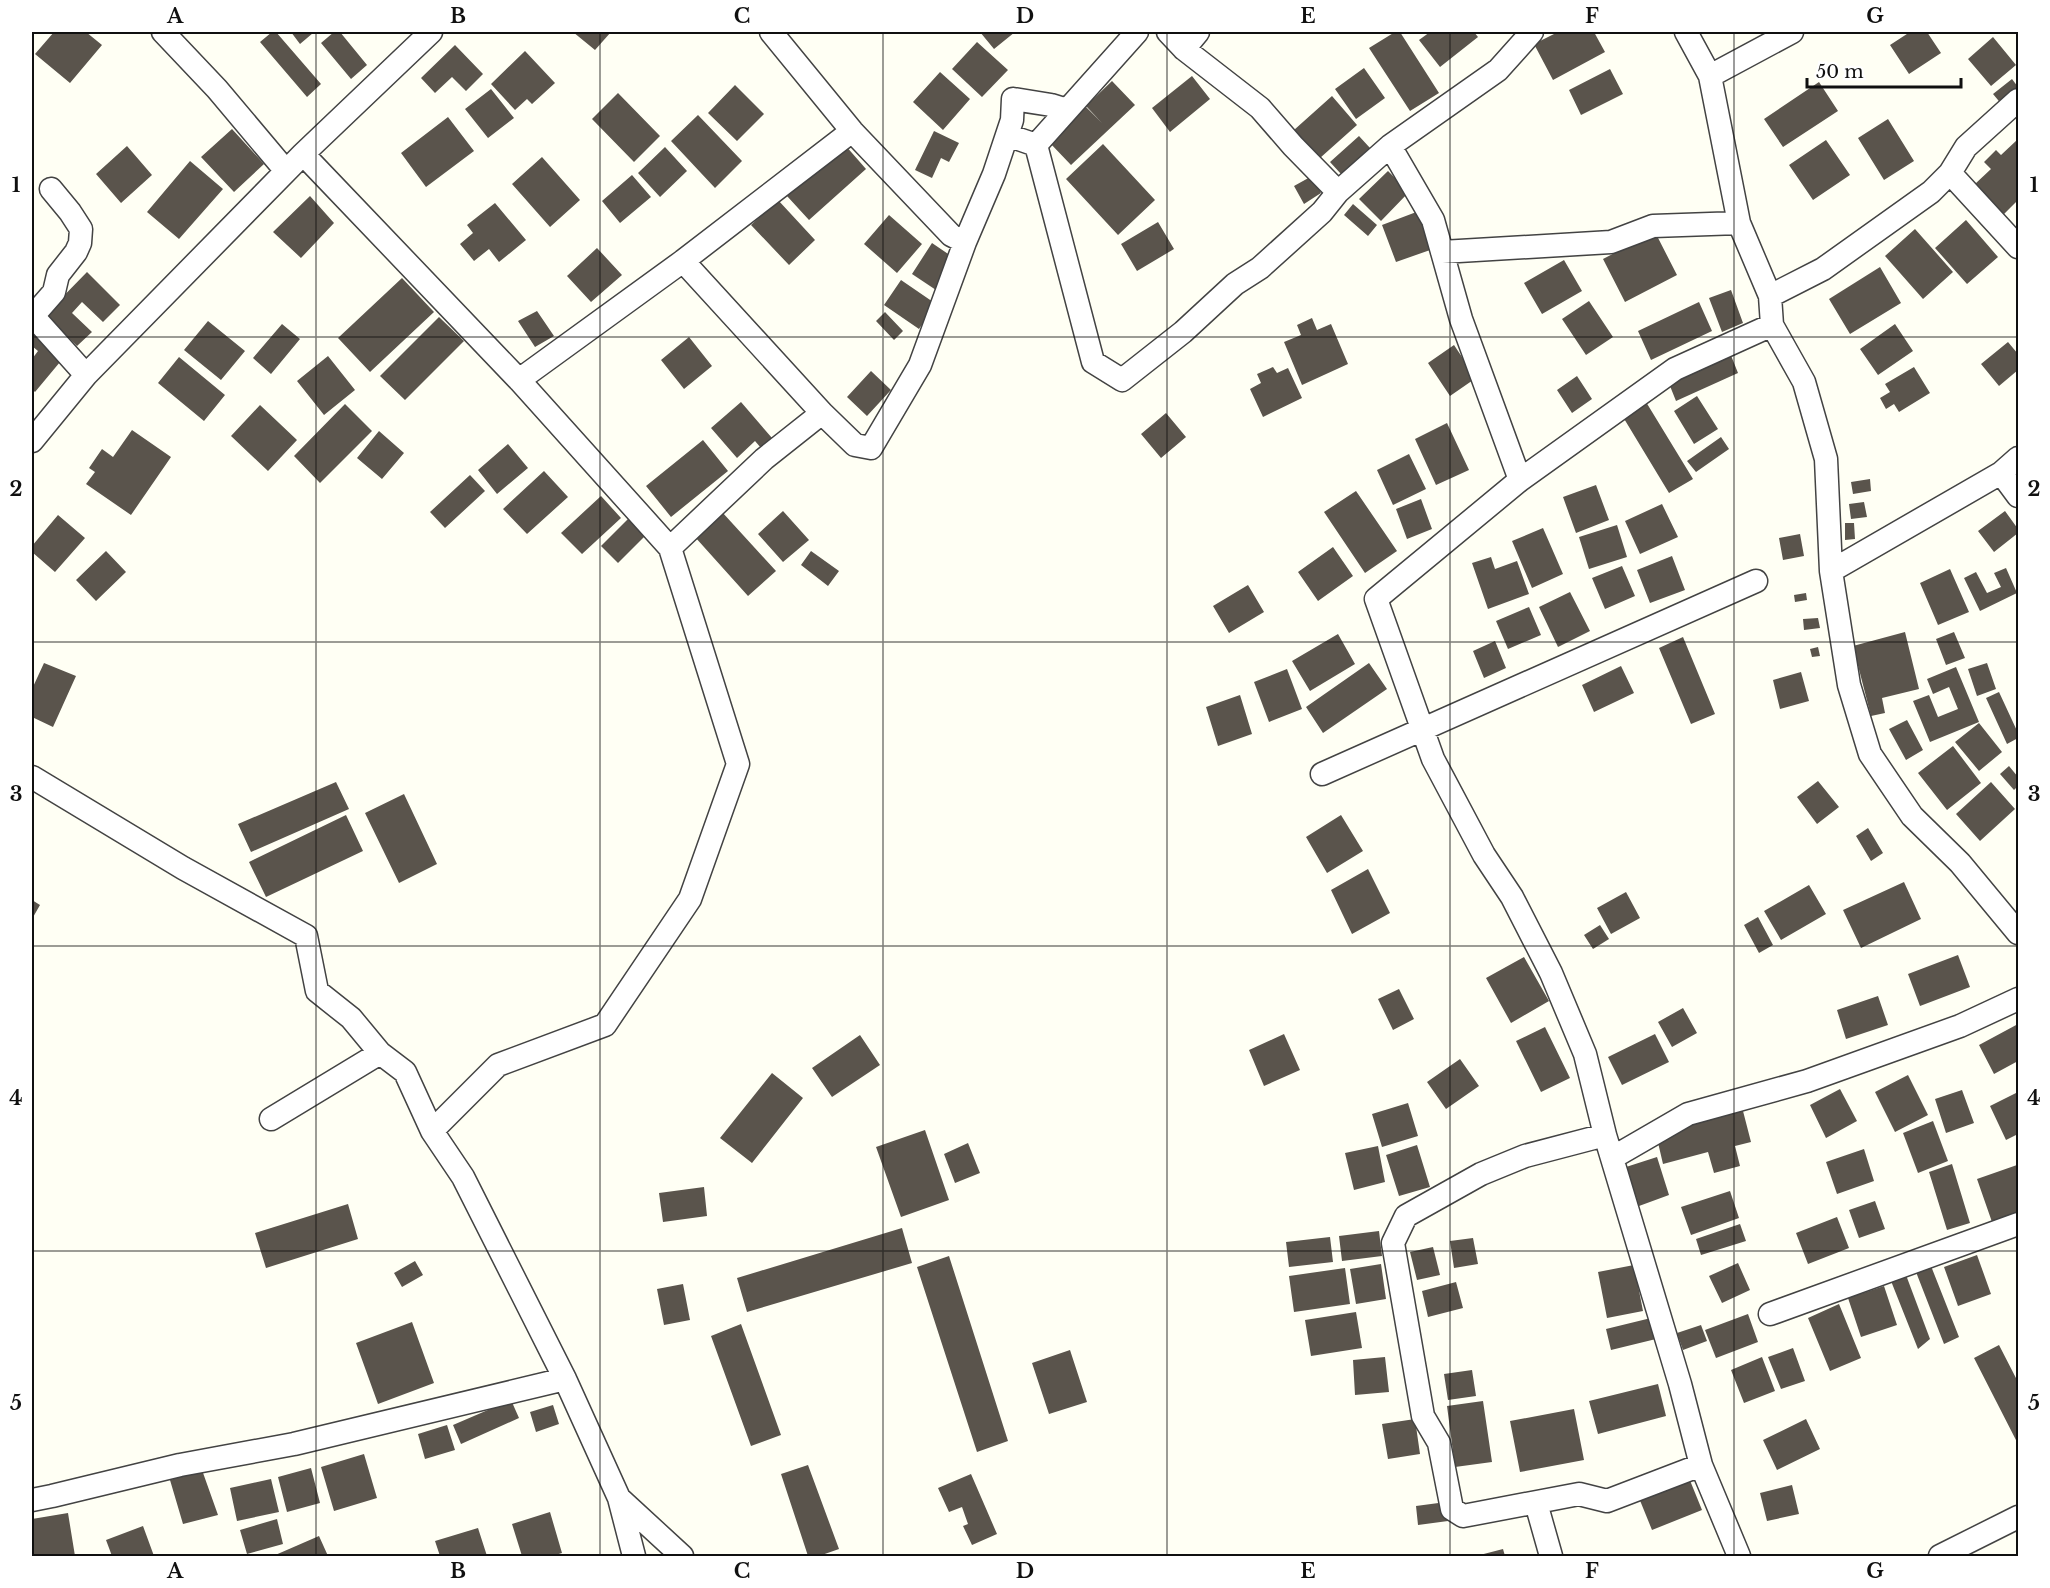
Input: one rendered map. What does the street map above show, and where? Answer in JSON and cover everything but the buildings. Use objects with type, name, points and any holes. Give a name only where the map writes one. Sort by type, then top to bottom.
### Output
[{"type":"street","points":[[163,32],[217,89],[286,171]]},
{"type":"street","points":[[32,441],[40,415],[86,375],[303,154],[431,32]]},
{"type":"street","points":[[771,32],[852,130],[951,236],[965,242]]},
{"type":"street","points":[[1036,145],[1137,32]]},
{"type":"street","points":[[1168,32],[1191,40],[1260,108],[1338,192]]},
{"type":"street","points":[[1036,145],[1093,362],[1122,380],[1183,332],[1235,284],[1260,268],[1322,212],[1338,192],[1390,146],[1498,70],[1532,32]]},
{"type":"street","points":[[1686,32],[1710,76],[1739,223],[1770,296],[1772,325],[1804,382],[1826,459],[1831,571],[1849,685],[1870,754],[1912,816],[1960,863],[2019,933]]},
{"type":"street","points":[[1710,76],[1791,32]]},
{"type":"street","points":[[683,261],[822,413],[855,444],[871,448],[920,365],[965,242],[994,174],[1012,120],[1013,99],[1041,102],[1067,110]]},
{"type":"street","points":[[1770,296],[1823,269],[1931,192],[1950,174],[1965,147],[2019,100]]},
{"type":"street","points":[[519,380],[683,261],[852,130]]},
{"type":"street","points":[[1006,135],[1036,145]]},
{"type":"street","points":[[1390,146],[1433,220],[1461,319],[1520,480]]},
{"type":"street","points":[[303,154],[519,380],[670,548],[738,764],[690,899],[605,1025],[498,1065],[432,1131]]},
{"type":"street","points":[[1950,174],[2019,247]]},
{"type":"street","points":[[51,189],[81,229],[80,243],[76,252],[58,275],[54,292],[33,316],[86,375]]},
{"type":"street","points":[[1442,252],[1611,242],[1653,226],[1739,223]]},
{"type":"street","points":[[1739,1557],[1701,1465],[1680,1384],[1605,1135],[1585,1054],[1551,973],[1512,897],[1484,855],[1433,759],[1376,599],[1520,480],[1675,369],[1772,325]]},
{"type":"street","points":[[670,548],[764,459],[822,413]]},
{"type":"street","points":[[1831,571],[2001,473],[2019,458]]},
{"type":"street","points":[[2001,473],[2019,495]]},
{"type":"street","points":[[1322,774],[1756,581]]},
{"type":"street","points":[[32,777],[183,868],[306,936],[317,992],[351,1018],[380,1053],[405,1072],[432,1131],[463,1177],[565,1379],[619,1498],[634,1557]]},
{"type":"street","points":[[1612,1158],[1688,1114],[1807,1082],[1960,1026],[2019,999]]},
{"type":"street","points":[[271,1119],[380,1053]]},
{"type":"street","points":[[1605,1135],[1525,1156],[1481,1174],[1406,1216],[1393,1244],[1423,1416],[1439,1443],[1452,1509],[1463,1516],[1579,1494],[1607,1501],[1701,1465]]},
{"type":"street","points":[[1770,1314],[2019,1224]]},
{"type":"street","points":[[32,1500],[180,1465],[294,1444],[565,1379]]},
{"type":"street","points":[[619,1498],[682,1557]]},
{"type":"street","points":[[1536,1503],[1551,1557]]},
{"type":"street","points":[[1940,1557],[2019,1517]]}]
